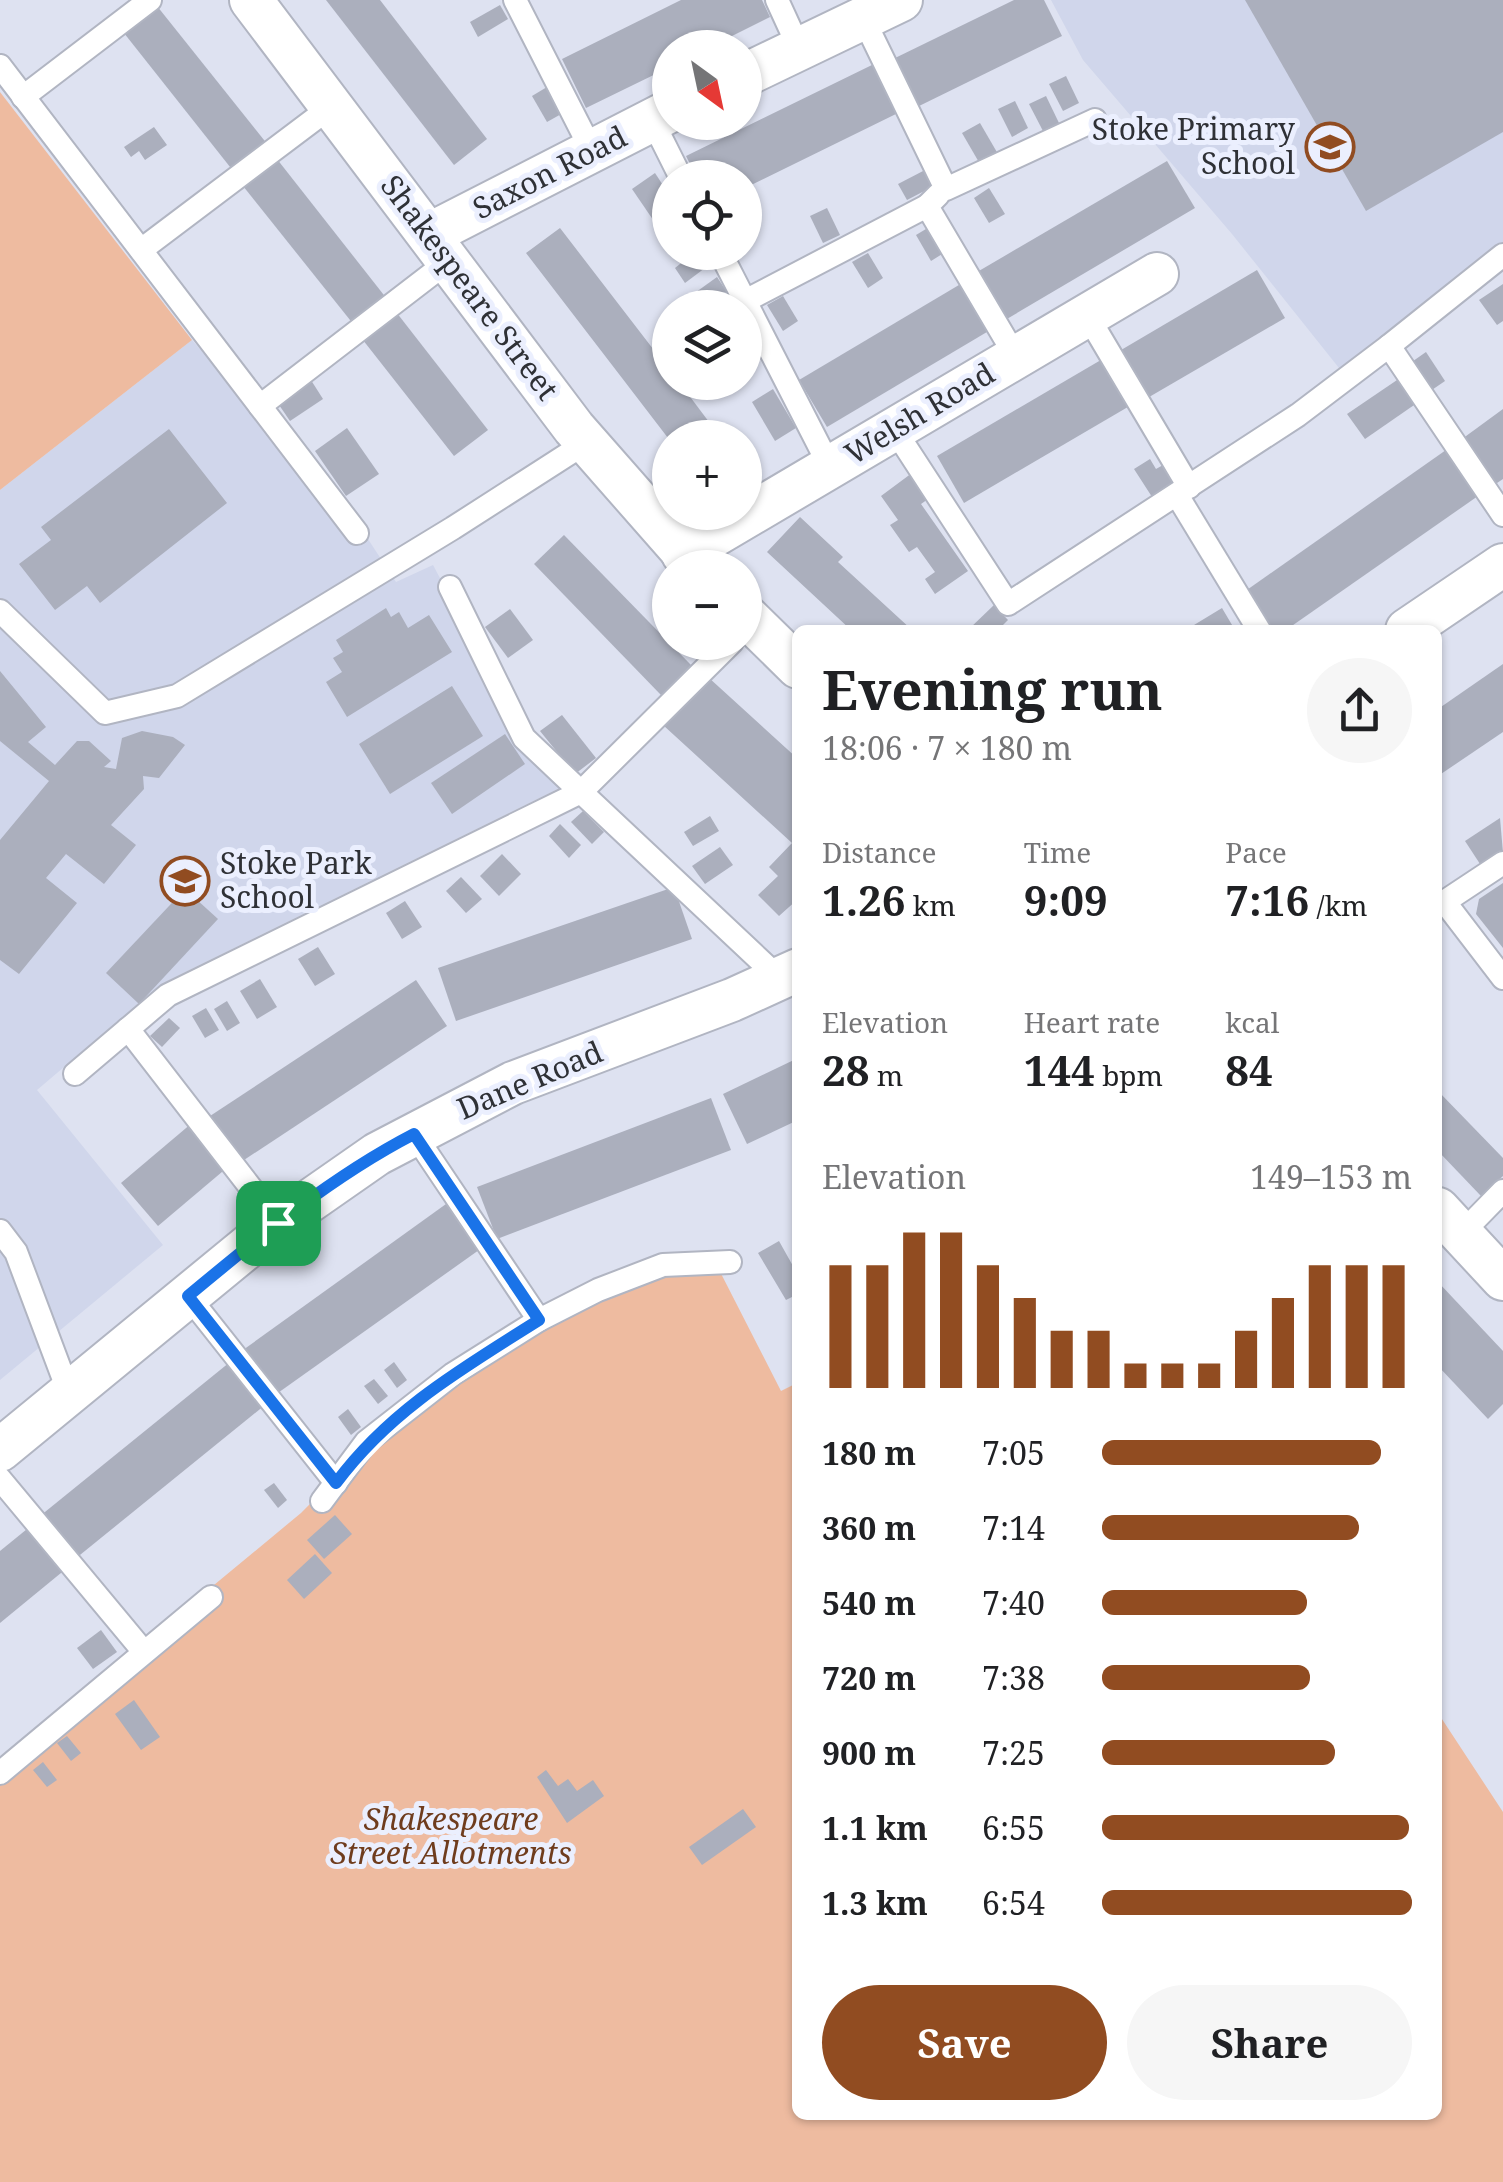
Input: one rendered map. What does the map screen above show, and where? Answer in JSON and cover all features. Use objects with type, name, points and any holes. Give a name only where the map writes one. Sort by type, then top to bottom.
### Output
[{"type":"street","name":"Shakespeare Street","points":[[251,0],[586,442],[680,550]]},
{"type":"street","points":[[762,66],[882,9]]},
{"type":"street","name":"Saxon Road","points":[[440,247],[592,151],[652,121]]},
{"type":"street","name":"Welsh Road","points":[[706,550],[830,467],[1157,274]]},
{"type":"street","points":[[1414,625],[1503,565]]},
{"type":"street","points":[[762,640],[792,663]]},
{"type":"street","name":"Dane Road","points":[[1,1455],[69,1393],[278,1223],[377,1154],[513,1083],[732,1000],[788,974]]},
{"type":"street","points":[[1449,1221],[1503,1279]]},
{"type":"lane","points":[[24,97],[150,0]]},
{"type":"lane","points":[[515,0],[592,151]]},
{"type":"lane","points":[[777,0],[799,48]]},
{"type":"lane","points":[[882,9],[946,189]]},
{"type":"lane","points":[[0,66],[357,533]]},
{"type":"lane","points":[[140,250],[332,106]]},
{"type":"lane","points":[[762,292],[927,206],[946,189],[1094,120]]},
{"type":"lane","points":[[927,206],[1016,358]]},
{"type":"lane","points":[[260,406],[440,247]]},
{"type":"lane","points":[[894,429],[1008,604],[1298,414],[1503,255]]},
{"type":"lane","points":[[1088,315],[1256,625]]},
{"type":"lane","points":[[762,334],[830,467]]},
{"type":"lane","points":[[1389,346],[1503,515]]},
{"type":"lane","points":[[0,611],[104,714],[177,696],[454,528],[586,442]]},
{"type":"lane","points":[[450,587],[524,738],[788,974]]},
{"type":"lane","points":[[75,1074],[168,995],[580,792],[711,660]]},
{"type":"lane","points":[[1442,903],[1503,863]]},
{"type":"lane","points":[[1442,905],[1503,978]]},
{"type":"lane","points":[[128,1030],[278,1223]]},
{"type":"lane","points":[[414,1134],[539,1320]]},
{"type":"lane","points":[[1449,1221],[1503,1191]]},
{"type":"lane","points":[[0,1232],[16,1252],[69,1393]]},
{"type":"lane","points":[[188,1296],[329,1492],[366,1442],[453,1374],[539,1320],[598,1290],[663,1265],[730,1262]]},
{"type":"lane","points":[[1,1455],[144,1652]]},
{"type":"lane","points":[[0,1773],[211,1597]]},
{"type":"shaded area","name":"Stoke Primary School","points":[[1051,0],[1503,0],[1503,245],[1343,373],[1232,234],[1083,60]]},
{"type":"shaded area","name":"Stoke Park School","points":[[192,340],[366,536],[396,582],[433,565],[520,728],[576,780],[163,983],[37,1090],[163,1245],[0,1380],[0,490]]},
{"type":"green space","points":[[0,92],[192,340],[0,490]]},
{"type":"green space","name":"Shakespeare Street Allotments","points":[[711,1254],[781,1391],[792,1386],[792,2120],[1442,2120],[1442,1719],[1503,1812],[1503,2182],[0,2182],[0,1762],[301,1513],[441,1372],[594,1281]]},
{"type":"building","points":[[326,0],[380,0],[487,139],[454,165]]},
{"type":"building","points":[[681,0],[762,0],[770,17],[744,30],[652,30],[652,76],[586,108],[562,59]]},
{"type":"building","points":[[1014,0],[1044,0],[1062,36],[915,108],[891,60]]},
{"type":"building","points":[[1245,0],[1503,0],[1503,132],[1366,211]]},
{"type":"building","points":[[153,1],[268,145],[234,172],[120,28]]},
{"type":"building","points":[[500,5],[508,19],[478,37],[470,22]]},
{"type":"building","points":[[874,64],[898,113],[762,180],[762,160],[688,160],[686,156],[719,140],[762,140],[762,119]]},
{"type":"building","points":[[1066,76],[1079,103],[1063,111],[1049,84]]},
{"type":"building","points":[[547,87],[563,113],[547,122],[532,96]]},
{"type":"building","points":[[1046,96],[1059,123],[1043,131],[1029,104]]},
{"type":"building","points":[[1015,101],[1028,128],[1012,137],[998,109]]},
{"type":"building","points":[[980,123],[998,154],[980,164],[962,133]]},
{"type":"building","points":[[154,127],[167,145],[145,160],[139,151],[131,157],[124,147]]},
{"type":"building","points":[[273,154],[387,299],[354,325],[239,181]]},
{"type":"building","points":[[1167,161],[1195,208],[1000,323],[972,275]]},
{"type":"building","points":[[925,170],[934,186],[907,200],[898,184]]},
{"type":"building","points":[[652,175],[652,218],[632,189]]},
{"type":"building","points":[[989,188],[1005,214],[989,223],[974,198]]},
{"type":"building","points":[[827,208],[840,235],[823,243],[810,216]]},
{"type":"building","points":[[931,226],[947,251],[931,261],[916,235]]},
{"type":"building","points":[[560,228],[652,348],[652,400],[692,400],[708,420],[654,420],[526,253]]},
{"type":"building","points":[[868,253],[883,278],[868,288],[852,262]]},
{"type":"building","points":[[676,270],[702,270],[685,283]]},
{"type":"building","points":[[1257,270],[1285,318],[1144,400],[1116,353]]},
{"type":"building","points":[[717,277],[726,290],[699,290]]},
{"type":"building","points":[[964,282],[992,329],[827,427],[799,380]]},
{"type":"building","points":[[1503,284],[1503,321],[1497,325],[1479,300]]},
{"type":"building","points":[[783,296],[798,321],[783,331],[767,305]]},
{"type":"building","points":[[393,308],[488,430],[454,456],[359,335]]},
{"type":"building","points":[[1426,352],[1445,381],[1426,394],[1406,366]]},
{"type":"building","points":[[1106,357],[1133,404],[964,503],[937,456]]},
{"type":"building","points":[[309,377],[323,399],[290,421],[275,399]]},
{"type":"building","points":[[1400,378],[1417,403],[1365,439],[1347,414]]},
{"type":"building","points":[[773,389],[796,428],[775,441],[752,402],[762,400]]},
{"type":"building","points":[[1503,409],[1503,479],[1494,485],[1462,439]]},
{"type":"building","points":[[347,428],[379,474],[346,496],[315,451]]},
{"type":"building","points":[[169,429],[227,503],[100,603],[87,586],[55,610],[19,564],[51,540],[41,527]]},
{"type":"building","points":[[1446,450],[1478,496],[1293,625],[1267,625],[1244,592]]},
{"type":"building","points":[[1150,459],[1156,469],[1163,465],[1176,486],[1154,500],[1134,469]]},
{"type":"building","points":[[912,473],[931,497],[921,504],[968,571],[935,594],[925,579],[935,572],[917,547],[909,552],[890,525],[898,520],[881,496]]},
{"type":"building","points":[[800,517],[843,557],[838,562],[907,625],[846,625],[767,552]]},
{"type":"building","points":[[564,535],[652,625],[652,660],[686,660],[691,665],[661,695],[534,564]]},
{"type":"building","points":[[994,605],[1008,620],[1003,625],[973,625]]},
{"type":"building","points":[[386,608],[391,617],[399,612],[408,628],[429,615],[452,652],[347,717],[326,682],[342,672],[333,658],[343,652],[336,640]]},
{"type":"building","points":[[1222,608],[1232,625],[1194,625]]},
{"type":"building","points":[[510,609],[533,640],[508,658],[485,627]]},
{"type":"building","points":[[1503,664],[1503,732],[1442,773],[1442,706]]},
{"type":"building","points":[[0,671],[46,727],[28,742],[55,765],[77,741],[89,741],[111,761],[104,767],[116,769],[122,738],[142,731],[173,737],[185,745],[159,778],[143,776],[144,789],[111,825],[136,845],[104,884],[66,854],[46,878],[77,903],[19,974],[0,960],[0,840],[49,781],[0,741]]},
{"type":"building","points":[[708,677],[792,754],[792,843],[663,725]]},
{"type":"building","points":[[452,686],[483,736],[390,794],[359,744]]},
{"type":"building","points":[[562,715],[596,758],[575,774],[540,731]]},
{"type":"building","points":[[505,734],[525,764],[452,814],[431,783]]},
{"type":"building","points":[[583,811],[604,832],[592,844],[571,822]]},
{"type":"building","points":[[710,816],[719,831],[693,846],[684,832]]},
{"type":"building","points":[[1500,818],[1503,853],[1482,867],[1465,841]]},
{"type":"building","points":[[560,824],[581,845],[569,858],[549,836]]},
{"type":"building","points":[[792,843],[792,904],[779,916],[758,895],[778,876],[769,867]]},
{"type":"building","points":[[720,847],[733,865],[705,884],[692,866]]},
{"type":"building","points":[[502,854],[521,874],[499,896],[480,876]]},
{"type":"building","points":[[461,877],[482,899],[466,913],[446,891]]},
{"type":"building","points":[[1503,883],[1503,948],[1476,914],[1479,899]]},
{"type":"building","points":[[674,887],[692,939],[456,1021],[438,968]]},
{"type":"building","points":[[185,889],[218,919],[139,1004],[106,973]]},
{"type":"building","points":[[405,901],[422,927],[402,939],[386,913]]},
{"type":"building","points":[[318,947],[335,974],[315,986],[298,959]]},
{"type":"building","points":[[260,979],[277,1007],[257,1019],[240,991]]},
{"type":"building","points":[[416,980],[447,1026],[238,1164],[207,1118]]},
{"type":"building","points":[[227,1001],[240,1023],[227,1031],[214,1009]]},
{"type":"building","points":[[206,1008],[219,1030],[205,1038],[192,1016]]},
{"type":"building","points":[[169,1018],[180,1028],[162,1047],[150,1036]]},
{"type":"building","points":[[792,1061],[792,1123],[747,1144],[723,1094]]},
{"type":"building","points":[[1442,1095],[1503,1158],[1503,1176],[1481,1196],[1442,1155]]},
{"type":"building","points":[[711,1098],[731,1150],[497,1239],[477,1187]]},
{"type":"building","points":[[192,1123],[229,1166],[158,1226],[121,1183]]},
{"type":"building","points":[[446,1204],[479,1250],[275,1395],[243,1350]]},
{"type":"building","points":[[779,1241],[792,1264],[792,1297],[786,1300],[758,1253]]},
{"type":"building","points":[[1442,1286],[1503,1351],[1503,1404],[1488,1419],[1442,1370]]},
{"type":"building","points":[[230,1362],[265,1405],[75,1559],[40,1516]]},
{"type":"building","points":[[394,1362],[407,1380],[397,1388],[384,1370]]},
{"type":"building","points":[[374,1379],[388,1396],[378,1404],[364,1386]]},
{"type":"building","points":[[348,1409],[361,1427],[351,1435],[338,1417]]},
{"type":"building","points":[[274,1483],[287,1500],[278,1508],[264,1490]]},
{"type":"building","points":[[335,1515],[352,1534],[324,1559],[307,1540]]},
{"type":"building","points":[[32,1525],[67,1568],[0,1623],[0,1551]]},
{"type":"building","points":[[315,1554],[332,1573],[304,1599],[287,1580]]},
{"type":"building","points":[[101,1630],[117,1652],[93,1669],[77,1648]]},
{"type":"building","points":[[134,1700],[160,1737],[141,1750],[115,1714]]},
{"type":"building","points":[[67,1736],[81,1753],[71,1761],[57,1743]]},
{"type":"building","points":[[43,1762],[57,1780],[47,1787],[33,1770]]},
{"type":"building","points":[[546,1770],[558,1786],[568,1779],[577,1791],[593,1780],[604,1796],[567,1823],[537,1777]]},
{"type":"building","points":[[743,1809],[756,1827],[702,1865],[689,1847]]},
{"type":"place","name":"Stoke Primary School","points":[[1330,147]]},
{"type":"place","name":"Stoke Park School","points":[[185,881]]},
{"type":"route","points":[[414,1134],[539,1320],[453,1374],[366,1442],[336,1483],[188,1296],[278,1223],[377,1154],[414,1134]]}]
